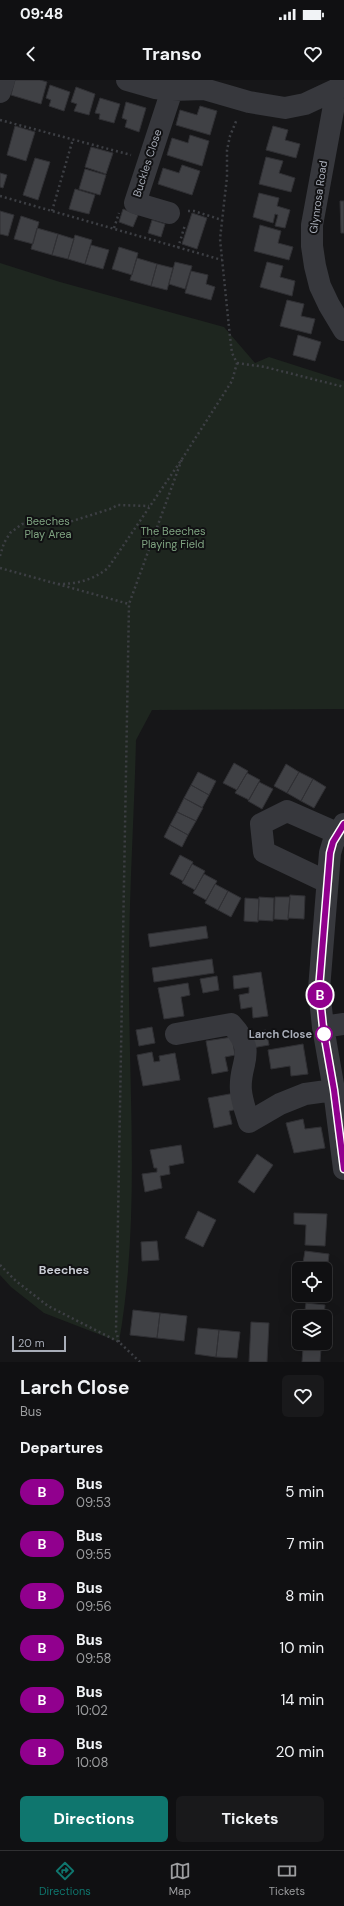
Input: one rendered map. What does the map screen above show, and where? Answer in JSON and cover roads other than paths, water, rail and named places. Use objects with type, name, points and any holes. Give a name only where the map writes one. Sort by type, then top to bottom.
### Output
[{"type":"street","points":[[0,92],[4,80]]},
{"type":"street","points":[[127,80],[154,88],[172,90],[181,88],[204,89],[249,102],[285,108],[305,104],[341,87]]},
{"type":"street","name":"Glynrosa Road","points":[[341,87],[312,226],[312,239],[315,266],[320,286],[344,330]]},
{"type":"street","name":"Buckles Close","points":[[172,90],[135,203],[179,212]]},
{"type":"street","points":[[327,882],[264,852],[261,824],[286,811],[341,829],[330,853],[319,989],[323,1027],[334,1090],[344,1169]]},
{"type":"street","points":[[176,1034],[231,1024],[238,1031],[246,1049],[246,1059],[241,1090],[249,1122],[280,1104],[305,1094],[334,1090]]},
{"type":"street","points":[[323,1027],[344,1024]]},
{"type":"place","name":"Larch Close","points":[[324,1034]]},
{"type":"district","name":"Beeches","points":[[64,1270]]},
{"type":"park label","name":"Beeches Play Area","points":[[48,527]]},
{"type":"park label","name":"The Beeches Playing Field","points":[[173,537]]}]
